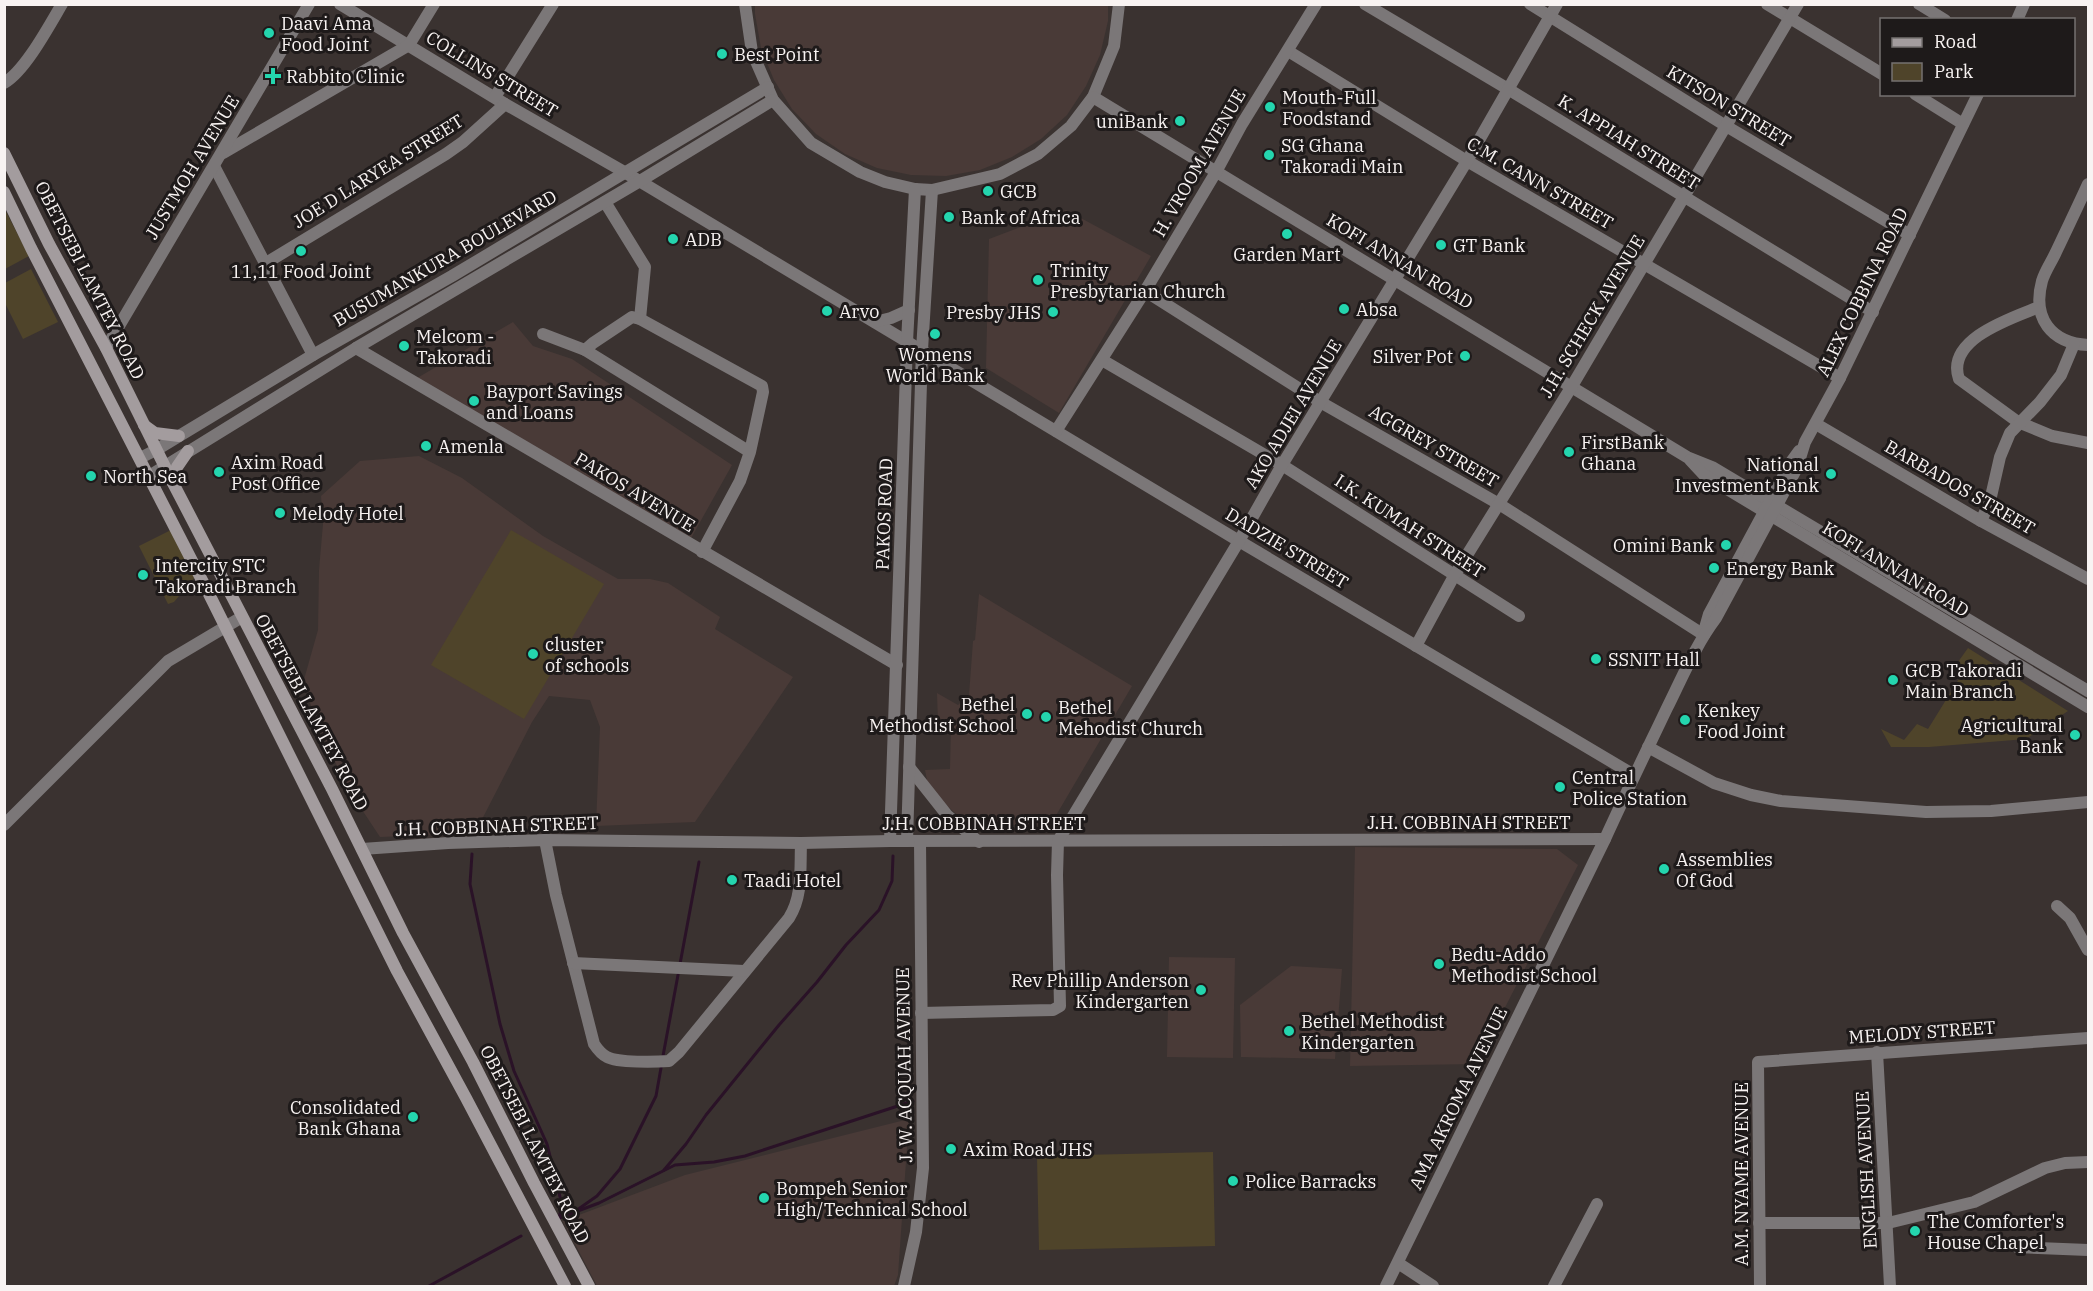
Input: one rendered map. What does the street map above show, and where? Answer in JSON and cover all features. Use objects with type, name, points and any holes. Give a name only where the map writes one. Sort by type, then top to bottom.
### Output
[{"type":"main road","name":"OBETSEBI LAMTEY ROAD","points":[[4,153],[49,244],[106,348],[143,425],[403,933],[473,1062],[589,1287]]},
{"type":"main road","name":"OBETSEBI LAMTEY ROAD","points":[[4,192],[225,625],[397,971],[565,1287]]},
{"type":"main road","points":[[143,425],[155,433],[179,436]]},
{"type":"main road","points":[[173,483],[177,467],[188,451]]},
{"type":"street","points":[[4,83],[12,79],[26,60],[62,4]]},
{"type":"street","name":"JUSTMOH AVENUE","points":[[106,348],[309,4]]},
{"type":"street","name":"COLLINS STREET","points":[[340,4],[500,101],[626,172]]},
{"type":"street","points":[[221,155],[409,45],[434,4]]},
{"type":"street","name":"JOE D LARYEA STREET","points":[[266,263],[463,142],[500,101],[553,4]]},
{"type":"street","points":[[745,4],[752,52],[773,100],[811,143],[860,172],[885,182],[915,189],[932,190],[1000,174],[1038,154],[1071,126],[1093,97],[1114,46],[1119,4]]},
{"type":"street","name":"H. VROOM AVENUE","points":[[1056,432],[1145,291],[1242,124],[1316,4]]},
{"type":"street","name":"K. APPIAH STREET","points":[[1365,4],[1873,312]]},
{"type":"street","name":"KITSON STREET","points":[[1530,4],[1726,126],[1910,236]]},
{"type":"street","name":"AKO ADJEI AVENUE","points":[[1058,841],[1239,541],[1282,465],[1322,403],[1394,279],[1467,161],[1557,4]]},
{"type":"street","points":[[1767,4],[1880,73]]},
{"type":"street","name":"J.H. SCHECK AVENUE","points":[[1416,646],[1454,576],[1572,386],[1798,4]]},
{"type":"street","points":[[1919,4],[1942,18]]},
{"type":"street","points":[[2018,18],[2024,4]]},
{"type":"street","name":"C.M. CANN STREET","points":[[1288,51],[1467,161],[1840,378]]},
{"type":"street","name":"BUSUMANKURA BOULEVARD","points":[[140,458],[768,87]]},
{"type":"street","points":[[1918,96],[1963,124]]},
{"type":"street","name":"ALEX COBBINA ROAD","points":[[1772,508],[1797,468],[1805,442],[1873,312],[1977,96]]},
{"type":"street","name":"KOFI ANNAN ROAD","points":[[1093,97],[1572,386],[1687,458],[1712,467],[1772,508],[2088,707]]},
{"type":"street","name":"BUSUMANKURA BOULEVARD","points":[[148,476],[356,348],[773,100]]},
{"type":"street","points":[[214,166],[313,356]]},
{"type":"street","points":[[626,172],[922,350]]},
{"type":"street","points":[[2088,184],[2042,281],[2039,307],[2043,320],[2050,330],[2074,344],[2088,345]]},
{"type":"street","name":"PAKOS ROAD","points":[[890,841],[907,342],[915,189]]},
{"type":"street","name":"PAKOS ROAD","points":[[914,841],[909,767],[922,350],[932,190]]},
{"type":"street","points":[[605,202],[645,267],[639,319]]},
{"type":"street","name":"AGGREY STREET","points":[[1145,291],[1322,403],[1499,504],[1704,635]]},
{"type":"street","points":[[2039,307],[1986,329],[1970,342],[1956,371],[1959,379],[2018,422],[2052,436],[2088,443]]},
{"type":"street","points":[[875,322],[909,310]]},
{"type":"street","points":[[585,350],[632,317],[762,386],[763,392],[750,452],[740,481],[702,552]]},
{"type":"street","points":[[543,334],[585,350],[750,452]]},
{"type":"street","points":[[1981,521],[1990,501],[2000,458],[2010,433],[2018,422],[2046,396],[2061,375],[2074,344]]},
{"type":"street","name":"PAKOS AVENUE","points":[[356,348],[897,665]]},
{"type":"street","name":"DADZIE STREET","points":[[922,350],[1634,775]]},
{"type":"street","name":"I.K. KUMAH STREET","points":[[1102,360],[1282,465],[1519,616]]},
{"type":"street","name":"BARBADOS STREET","points":[[1816,424],[1981,521],[2088,579]]},
{"type":"street","name":"KOFI ANNAN ROAD","points":[[1772,508],[2088,691]]},
{"type":"street","name":"AMA AKROMA AVENUE","points":[[1386,1287],[1704,635],[1709,614],[1772,508]]},
{"type":"street","points":[[4,825],[168,661],[225,625],[242,617]]},
{"type":"street","points":[[1648,747],[1714,783],[1751,795],[1781,801],[1926,812],[1991,811],[2088,802]]},
{"type":"street","points":[[909,767],[947,815],[979,842]]},
{"type":"street","name":"J.H. COBBINAH STREET","points":[[362,849],[544,840],[801,843],[1605,839]]},
{"type":"street","points":[[544,840],[594,1044],[601,1054],[610,1059],[658,1062],[669,1061],[679,1052],[789,918],[796,906],[799,891],[801,843]]},
{"type":"street","name":"J. W. ACQUAH AVENUE","points":[[904,1287],[916,1232],[923,1168],[924,1106],[914,841]]},
{"type":"street","points":[[921,1013],[1053,1010],[1060,1006],[1058,841]]},
{"type":"street","points":[[2057,906],[2070,918],[2088,951]]},
{"type":"street","points":[[573,963],[744,971]]},
{"type":"street","name":"MELODY STREET","points":[[1758,1062],[2088,1038]]},
{"type":"street","name":"ENGLISH AVENUE","points":[[1877,1052],[1890,1287]]},
{"type":"street","name":"A.M. NYAME AVENUE","points":[[1758,1062],[1760,1287]]},
{"type":"street","points":[[1759,1223],[1888,1223],[1974,1202],[2045,1168],[2065,1163],[2088,1162]]},
{"type":"street","points":[[1554,1287],[1597,1204]]},
{"type":"street","points":[[2017,1247],[2088,1250]]},
{"type":"street","points":[[1398,1263],[1433,1287]]},
{"type":"shaded area","points":[[755,4],[1108,4],[1108,21],[1100,55],[1086,86],[1067,115],[1041,139],[1012,157],[980,170],[946,176],[911,175],[877,168],[845,154],[816,134],[792,109],[774,80],[761,48],[755,14]]},
{"type":"shaded area","name":"Presby JHS","points":[[1066,210],[1151,256],[1059,413],[986,368],[989,239]]},
{"type":"shaded area","points":[[513,322],[533,346],[572,359],[732,465],[690,540],[412,381]]},
{"type":"shaded area","name":"cluster of schools","points":[[419,456],[462,478],[543,536],[618,579],[650,579],[668,583],[720,617],[715,629],[793,677],[695,822],[596,826],[600,727],[590,700],[549,696],[532,722],[475,833],[380,837],[345,784],[303,683],[318,630],[319,570],[323,524],[321,496],[360,461]]},
{"type":"shaded area","name":"Bethel Methodist School","points":[[979,594],[1132,686],[1051,824],[970,826],[929,790],[925,770],[950,769],[951,724],[938,722],[937,693],[958,705],[969,695]]},
{"type":"shaded area","name":"Bedu-Addo Methodist School","points":[[1355,847],[1557,849],[1578,865],[1476,1064],[1350,1066]]},
{"type":"shaded area","name":"Rev Phillip Anderson Kindergarten","points":[[1169,957],[1235,958],[1233,1058],[1167,1057]]},
{"type":"shaded area","name":"Bethel Methodist Kindergarten","points":[[1291,966],[1342,969],[1335,1059],[1241,1057],[1240,1005]]},
{"type":"shaded area","name":"Bompeh Senior High/Technical School","points":[[909,1119],[898,1275],[894,1286],[597,1286],[563,1221],[685,1175]]},
{"type":"green space","points":[[4,208],[29,256],[5,269],[4,269]]},
{"type":"green space","points":[[31,269],[58,322],[23,339],[5,303],[5,283]]},
{"type":"green space","points":[[171,530],[195,577],[174,602],[168,604],[139,546]]},
{"type":"green space","points":[[511,530],[604,584],[524,719],[431,665]]},
{"type":"green space","points":[[1968,648],[2068,711],[2026,739],[1929,747],[1891,747],[1881,729],[1904,740],[1917,724],[1928,729],[1962,674],[1953,669]]},
{"type":"green space","points":[[1213,1152],[1215,1246],[1039,1250],[1037,1156]]},
{"type":"waterway","points":[[472,854],[470,884],[500,1024],[514,1071],[547,1144],[562,1205],[559,1218]]},
{"type":"waterway","points":[[664,1170],[779,1025],[846,945],[879,910],[892,881],[893,856]]},
{"type":"waterway","points":[[680,964],[699,862]]},
{"type":"waterway","points":[[663,1056],[678,975]]},
{"type":"waterway","points":[[577,1210],[597,1196],[620,1169],[656,1096],[661,1068]]},
{"type":"waterway","points":[[559,1218],[599,1203],[675,1165],[714,1162],[745,1156],[913,1101]]},
{"type":"waterway","points":[[429,1286],[521,1236]]},
{"type":"place","name":"Daavi Ama Food Joint","points":[[269,33]]},
{"type":"place","name":"Best Point","points":[[722,54]]},
{"type":"place","name":"Rabbito Clinic","points":[[273,76]]},
{"type":"place","name":"Mouth-Full Foodstand","points":[[1270,107]]},
{"type":"place","name":"uniBank","points":[[1180,121]]},
{"type":"place","name":"SG Ghana Takoradi Main","points":[[1269,155]]},
{"type":"place","name":"GCB","points":[[988,191]]},
{"type":"place","name":"Bank of Africa","points":[[949,217]]},
{"type":"place","name":"Garden Mart","points":[[1287,234]]},
{"type":"place","name":"ADB","points":[[673,239]]},
{"type":"place","name":"GT Bank","points":[[1441,245]]},
{"type":"place","name":"11,11 Food Joint","points":[[301,251]]},
{"type":"place","name":"Trinity Presbytarian Church","points":[[1038,280]]},
{"type":"place","name":"Absa","points":[[1344,309]]},
{"type":"place","name":"Arvo","points":[[827,311]]},
{"type":"place","name":"Presby JHS","points":[[1053,312]]},
{"type":"place","name":"Womens World Bank","points":[[935,334]]},
{"type":"place","name":"Melcom - Takoradi","points":[[404,346]]},
{"type":"place","name":"Silver Pot","points":[[1465,356]]},
{"type":"place","name":"Bayport Savings and Loans","points":[[474,401]]},
{"type":"place","name":"Amenla","points":[[426,446]]},
{"type":"place","name":"FirstBank Ghana","points":[[1569,452]]},
{"type":"place","name":"Axim Road Post Office","points":[[219,472]]},
{"type":"place","name":"National Investment Bank","points":[[1831,474]]},
{"type":"place","name":"North Sea","points":[[91,476]]},
{"type":"place","name":"Melody Hotel","points":[[280,513]]},
{"type":"place","name":"Omini Bank","points":[[1726,545]]},
{"type":"place","name":"Energy Bank","points":[[1714,568]]},
{"type":"place","name":"Intercity STC Takoradi Branch","points":[[143,575]]},
{"type":"place","name":"cluster of schools","points":[[533,654]]},
{"type":"place","name":"SSNIT Hall","points":[[1596,659]]},
{"type":"place","name":"GCB Takoradi Main Branch","points":[[1893,680]]},
{"type":"place","name":"Bethel Methodist School","points":[[1027,714]]},
{"type":"place","name":"Bethel Mehodist Church","points":[[1046,717]]},
{"type":"place","name":"Kenkey Food Joint","points":[[1685,720]]},
{"type":"place","name":"Agricultural Bank","points":[[2075,735]]},
{"type":"place","name":"Central Police Station","points":[[1560,787]]},
{"type":"place","name":"Assemblies Of God","points":[[1664,869]]},
{"type":"place","name":"Taadi Hotel","points":[[732,880]]},
{"type":"place","name":"Bedu-Addo Methodist School","points":[[1439,964]]},
{"type":"place","name":"Rev Phillip Anderson Kindergarten","points":[[1201,990]]},
{"type":"place","name":"Bethel Methodist Kindergarten","points":[[1289,1031]]},
{"type":"place","name":"Consolidated Bank Ghana","points":[[413,1117]]},
{"type":"place","name":"Axim Road JHS","points":[[951,1149]]},
{"type":"place","name":"Police Barracks","points":[[1233,1181]]},
{"type":"place","name":"Bompeh Senior High/Technical School","points":[[764,1198]]},
{"type":"place","name":"The Comforter's House Chapel","points":[[1915,1231]]}]
